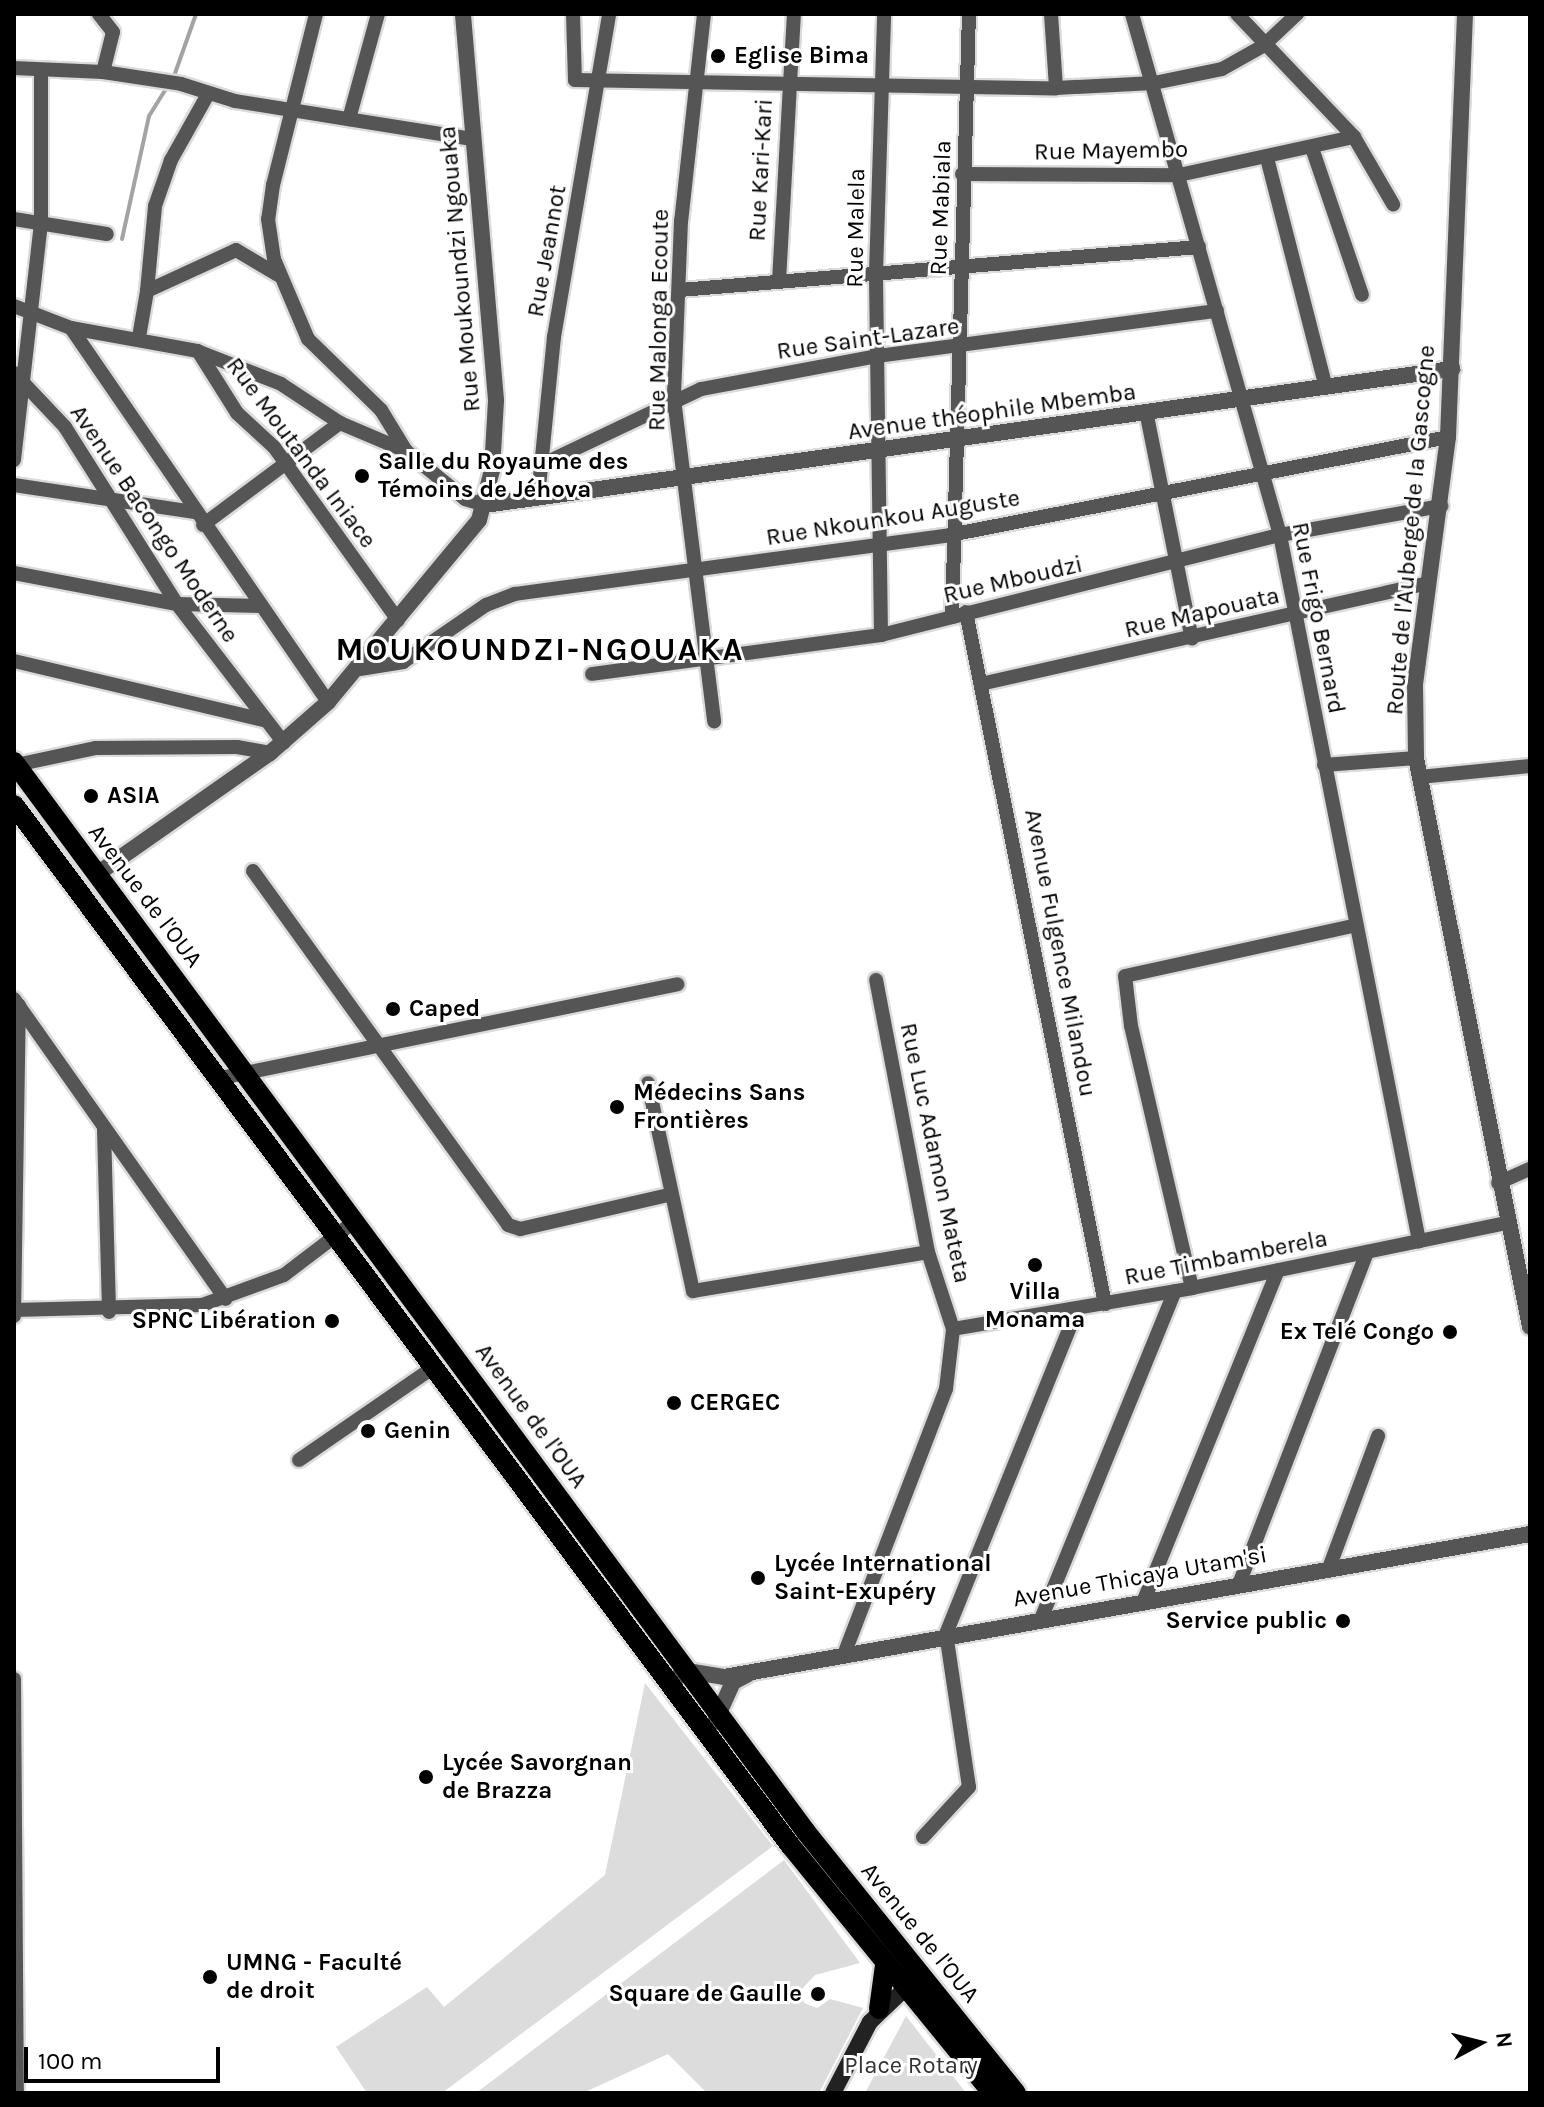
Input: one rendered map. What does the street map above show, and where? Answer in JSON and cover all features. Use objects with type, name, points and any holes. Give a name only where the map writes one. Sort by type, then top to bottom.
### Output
[{"type":"main road","name":"Avenue de l'OUA","points":[[15,764],[687,1671],[712,1724],[885,1965],[913,1982],[1016,2093]]},
{"type":"main road","name":"Avenue de l'OUA","points":[[14,805],[221,1078],[668,1683],[712,1724],[913,1982],[992,2093]]},
{"type":"main road","points":[[833,2093],[879,2009],[885,1965]]},
{"type":"main road","points":[[879,2009],[913,1982]]},
{"type":"street","points":[[99,14],[113,32],[103,72]]},
{"type":"street","points":[[316,14],[289,111],[268,219],[278,275],[308,339],[381,410],[406,451]]},
{"type":"street","points":[[349,119],[378,14]]},
{"type":"street","points":[[573,14],[574,78],[599,82],[698,81],[787,86],[967,88],[1154,83],[1222,69],[1263,46],[1297,14]]},
{"type":"street","name":"Rue Jeannot","points":[[538,497],[554,337],[609,14]]},
{"type":"street","name":"Rue Malonga Ecoute","points":[[704,14],[680,290],[674,399],[714,722]]},
{"type":"street","name":"Rue Kari-Kari","points":[[779,281],[787,86],[794,14]]},
{"type":"street","name":"Rue Malela","points":[[881,635],[876,273],[884,14]]},
{"type":"street","name":"Rue Mabiala","points":[[959,615],[950,535],[956,439],[969,14]]},
{"type":"street","points":[[1051,14],[1056,88]]},
{"type":"street","name":"Rue Frigo Bernard","points":[[1132,14],[1280,535],[1353,926],[1419,1241]]},
{"type":"street","points":[[1237,14],[1263,46],[1354,137],[1393,204]]},
{"type":"street","name":"Route de l'Auberge de la Gascogne","points":[[1465,14],[1448,437],[1415,684],[1416,758],[1498,1183],[1529,1320]]},
{"type":"street","name":"Rue Moukoundzi Ngouaka","points":[[97,874],[277,748],[328,702],[360,669],[470,536],[485,505],[496,400],[459,15]]},
{"type":"street","points":[[14,68],[103,72],[157,79],[208,94],[289,111],[473,139]]},
{"type":"street","points":[[14,460],[18,374],[41,223],[41,71]]},
{"type":"street","points":[[139,337],[155,206],[171,160],[208,94]]},
{"type":"street","name":"Rue Mayembo","points":[[962,174],[1179,175],[1354,137]]},
{"type":"street","points":[[1312,148],[1362,295]]},
{"type":"street","points":[[1267,158],[1325,384]]},
{"type":"street","points":[[14,219],[107,234]]},
{"type":"street","points":[[680,290],[1199,247]]},
{"type":"street","points":[[147,291],[236,250],[278,275]]},
{"type":"street","points":[[14,306],[71,328],[139,337],[197,351],[281,384],[340,423],[406,451],[458,495],[485,505]]},
{"type":"street","name":"Rue Saint-Lazare","points":[[541,465],[674,399],[878,356],[959,348],[1217,311]]},
{"type":"street","points":[[71,328],[328,702]]},
{"type":"street","name":"Rue Moutanda Iniace","points":[[197,351],[237,413],[284,462],[398,620]]},
{"type":"street","name":"Avenue théophile Mbemba","points":[[485,505],[956,439],[1147,416],[1325,384],[1452,369]]},
{"type":"street","name":"Avenue Bacongo Moderne","points":[[18,374],[65,427],[177,604],[264,720],[277,748]]},
{"type":"street","points":[[1147,416],[1192,639]]},
{"type":"street","points":[[14,485],[108,495],[199,518],[340,423]]},
{"type":"street","name":"Rue Nkounkou Auguste","points":[[360,669],[403,662],[498,598],[950,535],[1448,437]]},
{"type":"street","name":"Rue Mboudzi","points":[[592,674],[705,655],[881,635],[1177,564],[1280,535],[1441,506]]},
{"type":"street","points":[[14,573],[177,604],[261,606]]},
{"type":"street","name":"Rue Mapouata","points":[[985,683],[1192,639],[1429,583]]},
{"type":"street","name":"Avenue Fulgence Milandou","points":[[959,615],[985,683],[1105,1304]]},
{"type":"street","points":[[14,661],[264,720]]},
{"type":"street","points":[[15,764],[96,748],[277,748]]},
{"type":"street","points":[[1324,765],[1416,758]]},
{"type":"street","points":[[1419,777],[1530,766]]},
{"type":"street","points":[[253,871],[511,1227],[669,1195]]},
{"type":"street","points":[[1192,1288],[1131,1026],[1125,976],[1353,926]]},
{"type":"street","name":"Rue Luc Adamon Mateta","points":[[845,1652],[937,1416],[953,1329],[928,1252],[876,980]]},
{"type":"street","points":[[221,1078],[677,984]]},
{"type":"street","points":[[16,1002],[104,1129],[175,1219],[226,1299]]},
{"type":"street","points":[[16,1002],[15,1312],[109,1312],[226,1299],[284,1275],[355,1221]]},
{"type":"street","points":[[648,1083],[669,1195],[693,1291],[928,1252]]},
{"type":"street","points":[[104,1129],[109,1312]]},
{"type":"street","points":[[1498,1183],[1530,1169]]},
{"type":"street","name":"Rue Timbamberela","points":[[953,1329],[1192,1288],[1507,1223]]},
{"type":"street","points":[[1239,1584],[1367,1252]]},
{"type":"street","points":[[1144,1600],[1278,1270]]},
{"type":"street","points":[[1041,1619],[1175,1291]]},
{"type":"street","points":[[923,1837],[969,1787],[946,1634],[1077,1310]]},
{"type":"street","points":[[299,1460],[434,1367]]},
{"type":"street","points":[[1329,1568],[1378,1436]]},
{"type":"street","name":"Avenue Thicaya Utam'si","points":[[687,1671],[706,1677],[759,1669],[1530,1534]]},
{"type":"street","name":"Avenue Thicaya Utam'si","points":[[712,1724],[733,1682],[759,1669]]},
{"type":"street","points":[[668,1683],[687,1671]]},
{"type":"street","points":[[14,1679],[17,2093]]},
{"type":"green space","points":[[645,1683],[773,1846],[442,2093],[367,2093],[336,2047],[427,1987],[444,2007],[605,1875]]},
{"type":"green space","points":[[784,1860],[860,1963],[815,1975],[801,1990],[804,2003],[817,2008],[830,1999],[863,2008],[819,2093],[707,2093],[668,2054],[583,2093],[476,2093]]},
{"type":"green space","name":"Place Rotary","points":[[906,2016],[966,2093],[865,2093]]},
{"type":"waterway","points":[[173,79],[196,14]]},
{"type":"waterway","points":[[122,239],[149,116],[168,86]]},
{"type":"place","name":"Eglise Bima","points":[[718,56]]},
{"type":"place","name":"Salle du Royaume des Témoins de Jéhova","points":[[362,476]]},
{"type":"place","name":"ASIA","points":[[91,796]]},
{"type":"place","name":"Caped","points":[[393,1009]]},
{"type":"place","name":"Médecins Sans Frontières","points":[[617,1107]]},
{"type":"place","name":"Villa Monama","points":[[1035,1265]]},
{"type":"place","name":"SPNC Libération","points":[[332,1321]]},
{"type":"place","name":"Ex Telé Congo","points":[[1450,1332]]},
{"type":"place","name":"CERGEC","points":[[674,1403]]},
{"type":"place","name":"Genin","points":[[368,1431]]},
{"type":"place","name":"Lycée International Saint-Exupéry","points":[[758,1578]]},
{"type":"place","name":"Service public","points":[[1343,1621]]},
{"type":"place","name":"Lycée Savorgnan de Brazza","points":[[426,1777]]},
{"type":"place","name":"UMNG - Faculté de droit","points":[[210,1977]]},
{"type":"place","name":"Square de Gaulle","points":[[818,1994]]},
{"type":"district","name":"MOUKOUNDZI-NGOUAKA","points":[[540,650]]}]
